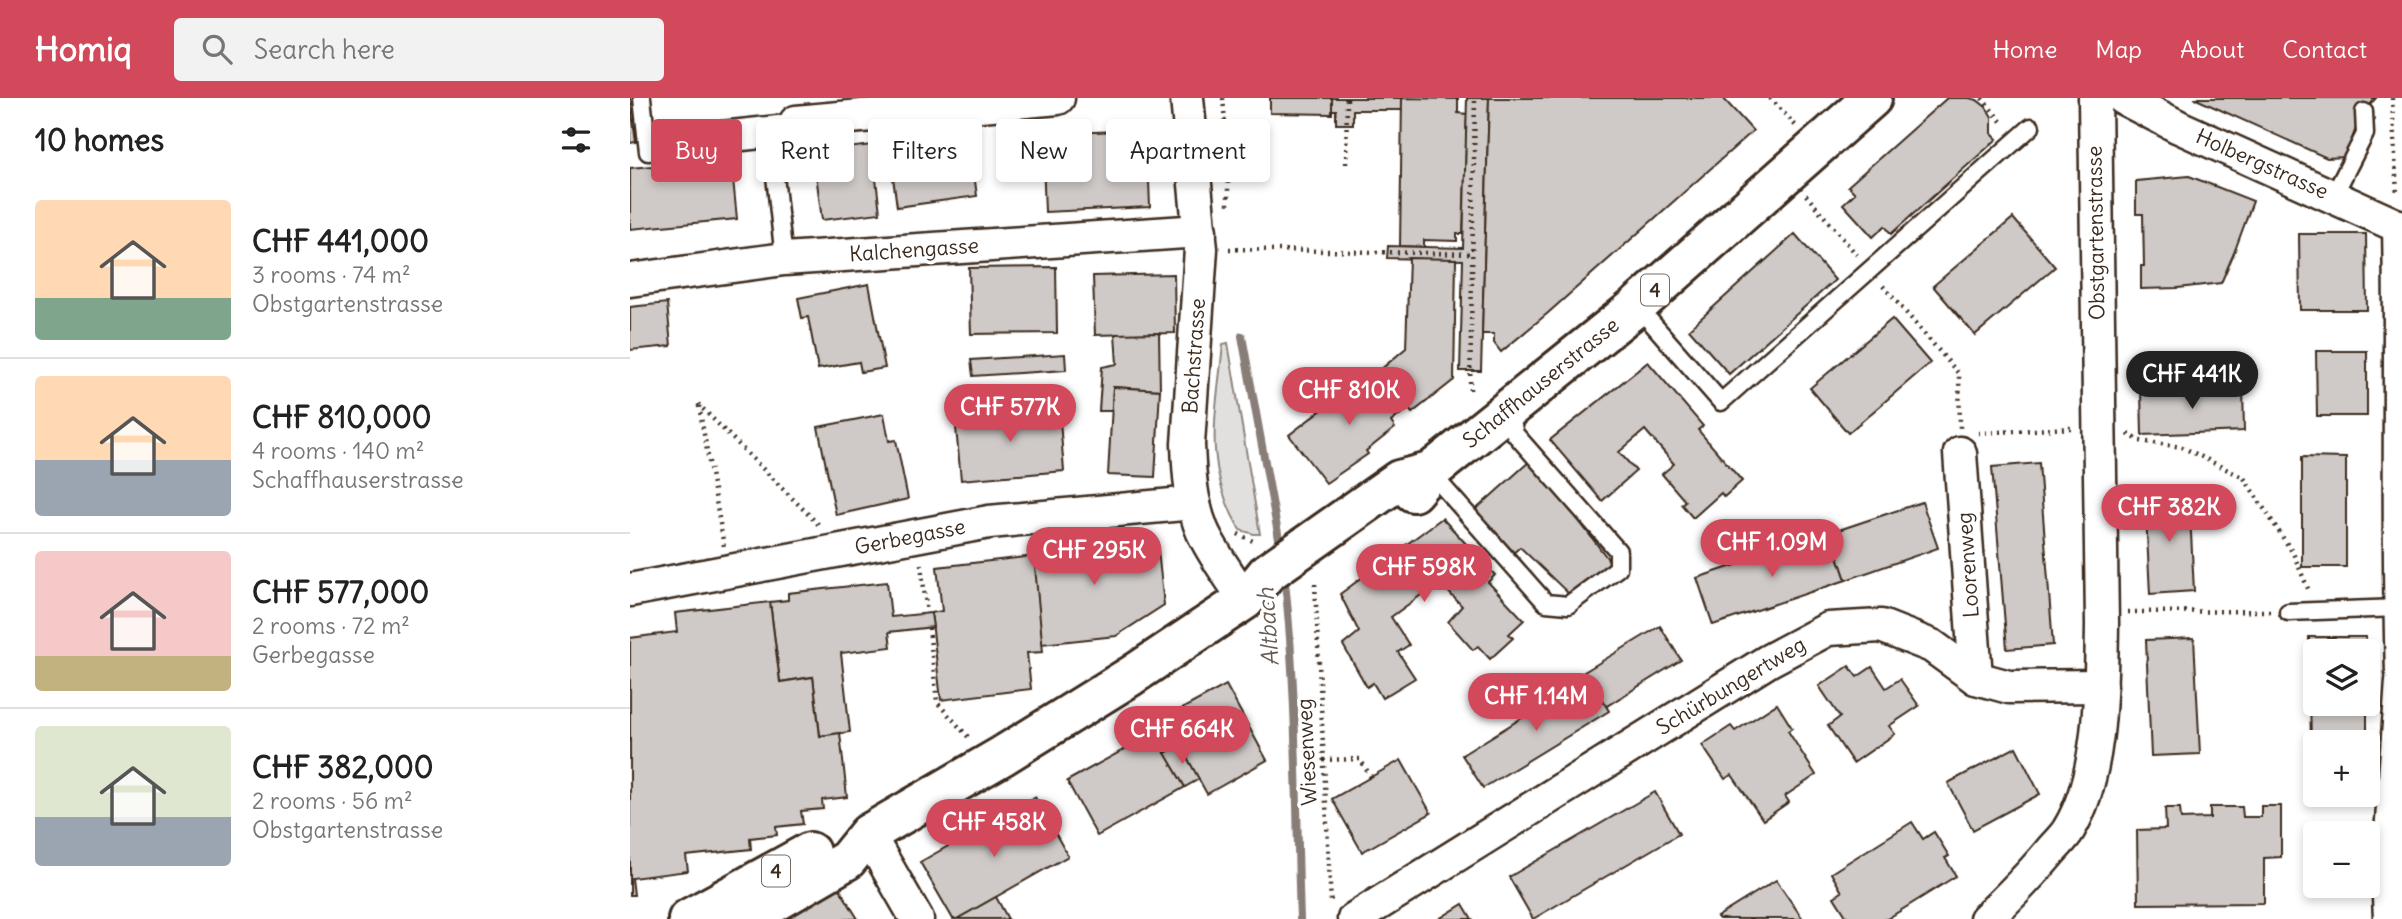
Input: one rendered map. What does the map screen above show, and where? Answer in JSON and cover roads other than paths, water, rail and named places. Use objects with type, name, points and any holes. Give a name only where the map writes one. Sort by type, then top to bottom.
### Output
[{"type":"main road","name":"Schaffhauserstrasse","points":[[746,919],[847,860],[868,834],[1074,713],[1411,495],[1430,472],[1637,306],[1872,98]]},
{"type":"main road","name":"Schaffhauserstrasse","points":[[688,919],[837,837],[868,834]]},
{"type":"street","points":[[854,123],[1058,98]]},
{"type":"street","name":"Bachstrasse","points":[[1186,98],[1200,240],[1188,444],[1194,503],[1202,530],[1280,581]]},
{"type":"street","name":"Obstgartenstrasse","points":[[1986,919],[2021,886],[2069,829],[2088,785],[2101,686],[2095,98]]},
{"type":"street","name":"Holbergstrasse","points":[[2123,98],[2179,127],[2401,227]]},
{"type":"street","points":[[2401,227],[2402,673]]},
{"type":"street","name":"Kalchengasse","points":[[630,280],[784,259],[1200,240]]},
{"type":"street","name":"Loorenweg","points":[[1960,443],[1976,678]]},
{"type":"street","name":"Gerbegasse","points":[[630,590],[989,522],[1194,503]]},
{"type":"street","name":"Schürbungertweg","points":[[1343,912],[1768,661],[1828,629],[1881,626],[1932,646],[1976,678],[2009,687],[2101,686]]},
{"type":"street","points":[[2390,919],[2388,876],[2402,681]]},
{"type":"street","points":[[868,834],[917,919]]},
{"type":"lane","points":[[642,98],[648,152],[756,135]]},
{"type":"lane","points":[[2333,195],[2365,134],[2364,111]]},
{"type":"lane","points":[[1637,306],[1721,402],[2031,127]]},
{"type":"lane","points":[[784,182],[784,259]]},
{"type":"lane","points":[[1430,472],[1546,603],[1567,606],[1618,568],[1618,551],[1515,434],[1509,410]]},
{"type":"lane","points":[[2288,612],[2400,608]]},
{"type":"waterway","name":"Altbach","points":[[1242,336],[1281,550]]},
{"type":"waterway","name":"Altbach","points":[[1284,573],[1294,702],[1300,919]]}]
